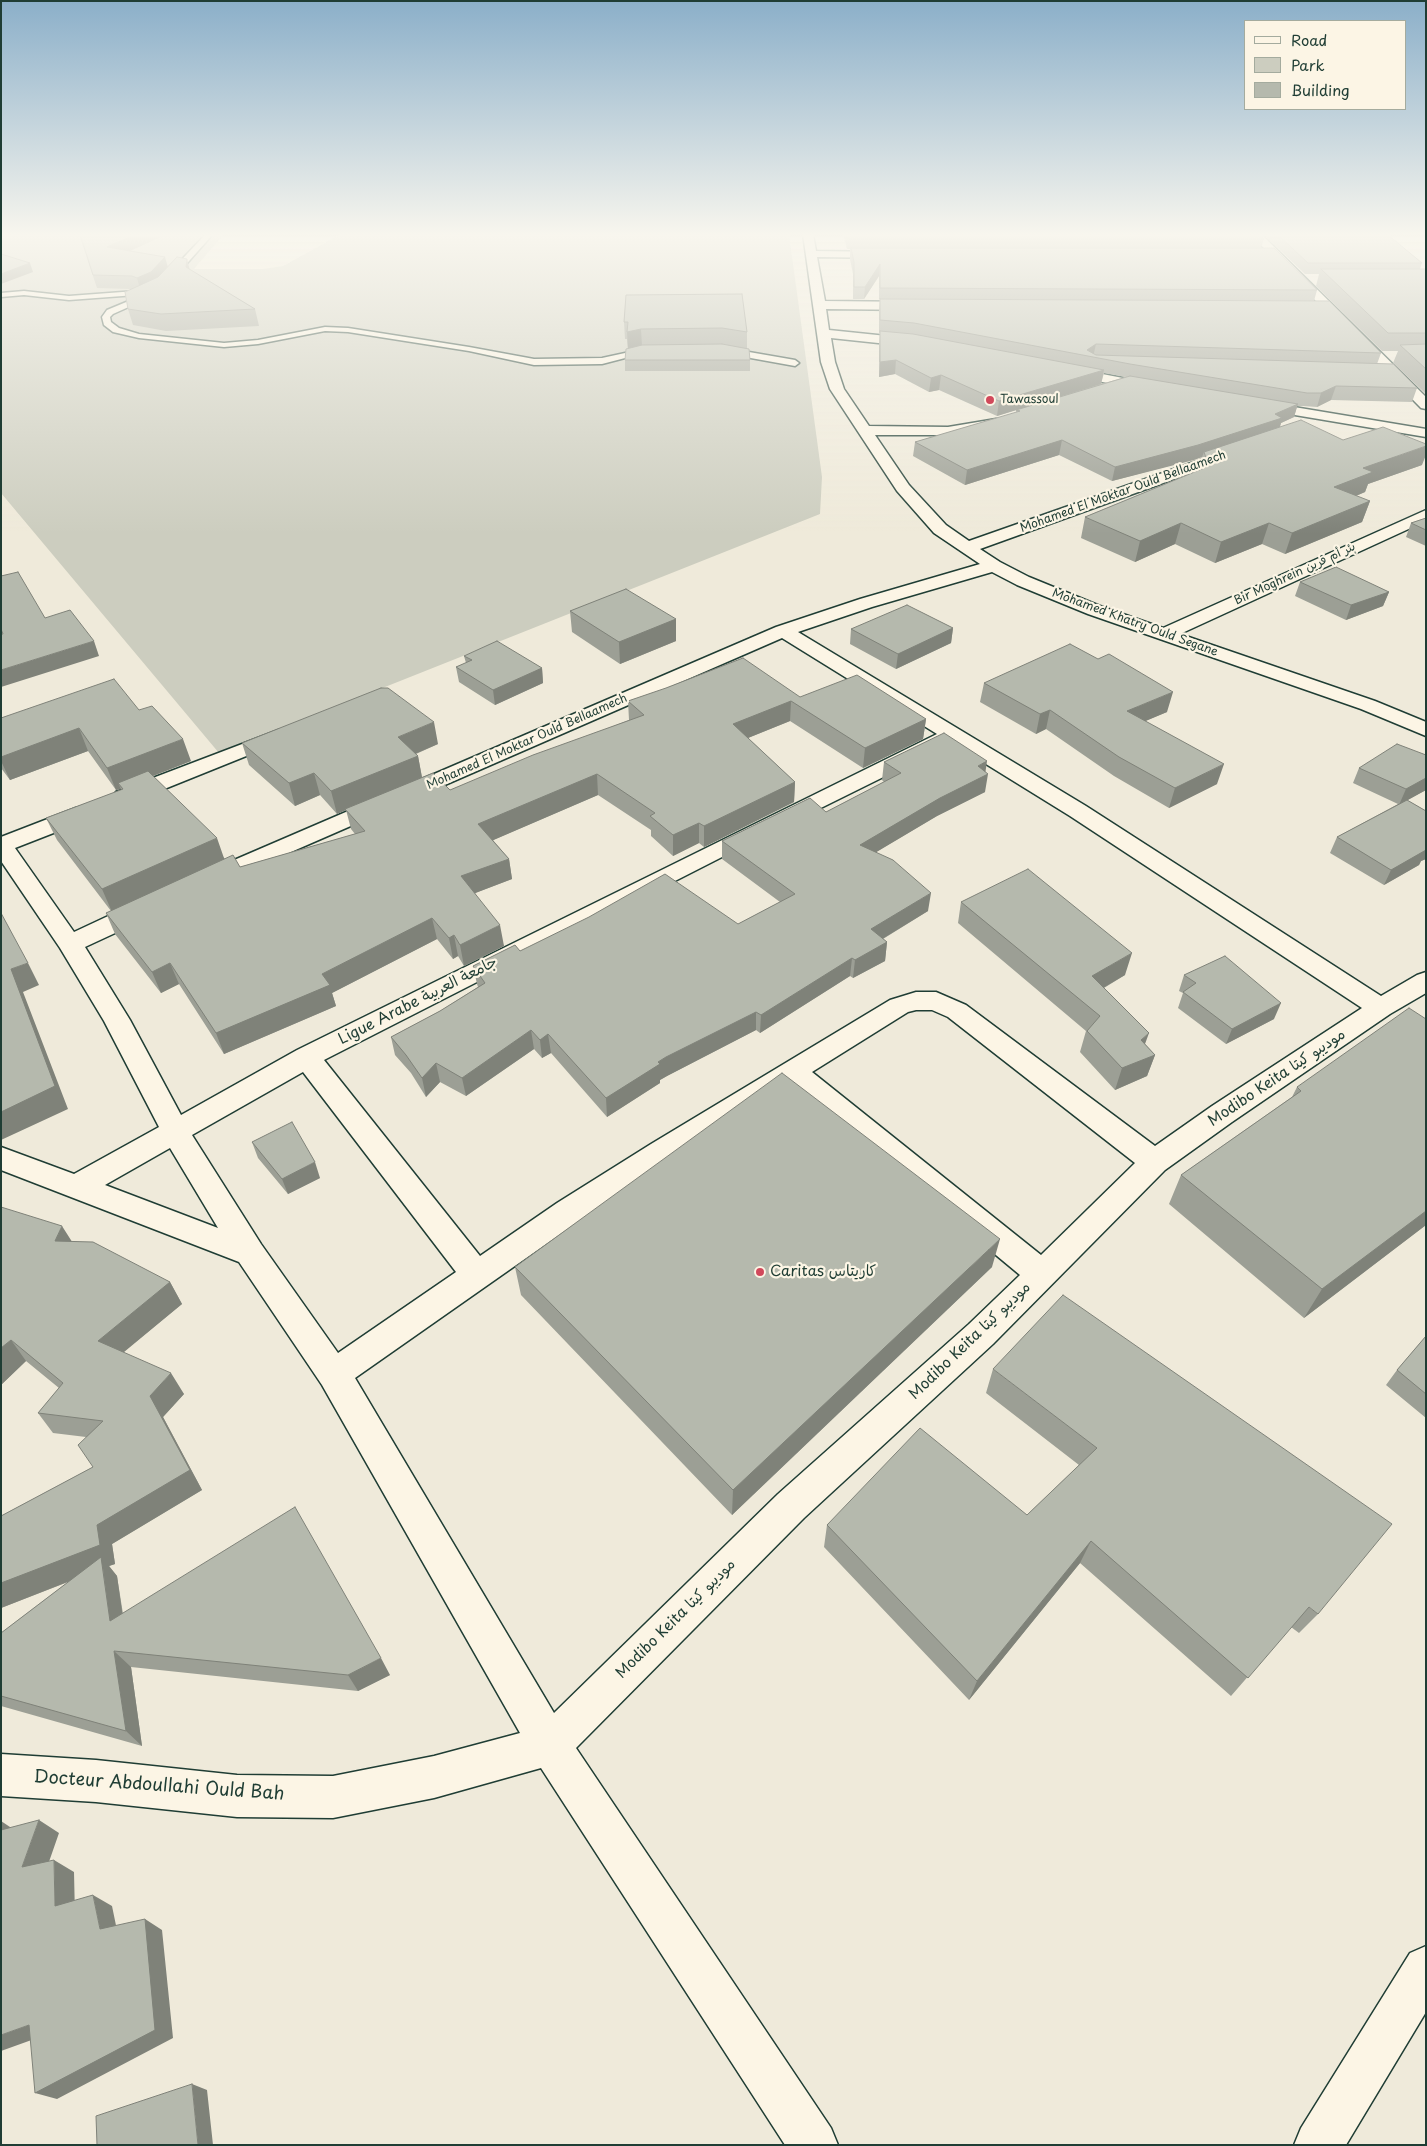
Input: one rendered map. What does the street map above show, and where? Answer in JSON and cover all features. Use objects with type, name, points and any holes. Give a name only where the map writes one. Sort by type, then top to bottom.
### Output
[{"type":"street","name":"Mohamed Khatry Ould Segane","points":[[823,334],[828,362],[837,389],[864,430],[903,488],[924,513],[940,529],[966,548],[994,566],[1023,581],[1094,610],[1359,702],[1420,721]]},
{"type":"street","points":[[833,334],[932,346]]},
{"type":"street","points":[[1356,334],[1426,405]]},
{"type":"street","points":[[1378,357],[1397,356]]},
{"type":"street","points":[[1101,363],[1050,365],[1127,383],[1165,389]]},
{"type":"street","points":[[1372,371],[1392,372]]},
{"type":"street","points":[[1100,391],[1127,383]]},
{"type":"street","points":[[1242,402],[1426,433]]},
{"type":"street","points":[[864,430],[948,431],[986,426],[1012,418]]},
{"type":"street","points":[[1311,427],[1337,418]]},
{"type":"street","name":"Mohamed El Moktar Ould Bellaamech","points":[[966,548],[1248,448]]},
{"type":"street","name":"Bir Moghrein بئر أم قرين","points":[[1164,634],[1426,515]]},
{"type":"street","name":"Mohamed El Moktar Ould Bellaamech","points":[[189,888],[783,631],[866,603],[994,566]]},
{"type":"street","points":[[783,631],[1086,816],[1381,1008]]},
{"type":"street","points":[[301,727],[1,845],[13,880],[70,944],[117,1020],[175,1131],[250,1253],[334,1374],[550,1745],[814,2145]]},
{"type":"street","name":"Ligue Arabe جامعة العربية","points":[[76,1187],[307,1057],[716,851],[954,734]]},
{"type":"street","points":[[70,944],[164,900]]},
{"type":"street","name":"Modibo Keita موديبو كيتا","points":[[550,1745],[791,1506],[980,1334],[1155,1162],[1222,1114],[1381,1008],[1426,981]]},
{"type":"street","points":[[334,1374],[599,1192],[899,1006],[916,1000],[936,1001],[957,1011],[1155,1162]]},
{"type":"street","points":[[307,1057],[477,1276]]},
{"type":"street","points":[[793,1072],[1041,1273]]},
{"type":"street","points":[[1,1158],[250,1253]]},
{"type":"street","name":"Docteur Abdoullahi Ould Bah","points":[[1,1775],[96,1781],[236,1796],[333,1797],[434,1777],[550,1745]]},
{"type":"street","points":[[1318,2145],[1426,1969]]},
{"type":"lane","points":[[132,334],[224,345],[258,342],[298,334]]},
{"type":"lane","points":[[374,334],[469,349],[534,362],[602,361],[628,354],[656,350]]},
{"type":"lane","points":[[712,350],[795,363]]},
{"type":"green space","points":[[1,334],[803,334],[822,477],[820,514],[219,753],[1,493]]},
{"type":"building","points":[[880,334],[914,334],[1104,370],[999,401],[941,375],[931,378],[896,360],[880,362]]},
{"type":"building","points":[[973,334],[1362,334],[1381,353],[1096,344],[1087,350],[1096,355],[1393,364],[1417,388],[1336,386],[1321,393],[1307,393],[1130,364]]},
{"type":"building","points":[[722,344],[749,349],[750,360],[625,360],[626,349],[642,345]]},
{"type":"building","points":[[1426,344],[1426,369],[1400,345]]},
{"type":"building","points":[[1130,376],[1298,404],[1275,414],[1282,418],[1198,445],[1115,467],[1062,440],[967,470],[915,442],[1020,411],[1016,410]]},
{"type":"building","points":[[1301,420],[1343,440],[1383,427],[1426,444],[1426,446],[1363,468],[1373,472],[1334,487],[1370,501],[1292,533],[1269,523],[1221,542],[1181,523],[1140,541],[1085,517],[1209,466],[1204,452]]},
{"type":"building","points":[[1426,518],[1426,530],[1411,523]]},
{"type":"building","points":[[1336,567],[1389,592],[1351,605],[1300,582]]},
{"type":"building","points":[[18,572],[45,618],[70,610],[94,641],[1,670],[1,634],[3,634],[1,629],[1,576]]},
{"type":"building","points":[[626,589],[676,619],[619,642],[570,611]]},
{"type":"building","points":[[907,605],[953,628],[898,654],[851,629]]},
{"type":"building","points":[[497,641],[542,668],[493,690],[456,667],[472,660],[464,656]]},
{"type":"building","points":[[1070,644],[1098,659],[1109,654],[1173,692],[1127,711],[1224,764],[1175,788],[1119,757],[1050,710],[1040,714],[984,683]]},
{"type":"building","points":[[743,658],[800,697],[857,675],[926,719],[865,748],[791,701],[733,724],[795,782],[704,826],[699,823],[673,835],[650,816],[655,813],[597,774],[478,824],[509,859],[461,876],[500,925],[460,945],[454,935],[449,938],[432,918],[322,974],[330,985],[216,1033],[170,963],[152,972],[106,913],[233,855],[240,867],[365,831],[345,809],[433,773],[450,790],[533,755],[644,715],[628,701]]},
{"type":"building","points":[[114,679],[139,710],[152,706],[183,739],[107,768],[79,728],[1,757],[1,718]]},
{"type":"building","points":[[381,688],[388,688],[434,722],[398,737],[418,756],[331,791],[314,773],[289,783],[242,743]]},
{"type":"building","points":[[944,733],[987,761],[978,766],[988,774],[940,798],[860,845],[893,860],[931,893],[871,929],[887,942],[855,960],[852,958],[761,1015],[756,1012],[666,1057],[658,1062],[660,1064],[606,1098],[548,1034],[540,1040],[531,1030],[462,1078],[436,1063],[422,1078],[391,1037],[440,1011],[485,983],[473,966],[515,945],[520,951],[589,917],[665,874],[738,924],[795,894],[722,841],[810,798],[826,812],[901,773],[884,762]]},
{"type":"building","points":[[1397,744],[1426,755],[1426,778],[1406,789],[1359,768]]},
{"type":"building","points":[[148,771],[217,838],[102,889],[46,818],[123,789],[118,783]]},
{"type":"building","points":[[1407,800],[1426,811],[1426,850],[1391,870],[1337,837]]},
{"type":"building","points":[[1028,869],[1132,953],[1092,976],[1149,1033],[1141,1040],[1155,1055],[1122,1068],[1087,1031],[1100,1016],[961,902]]},
{"type":"building","points":[[1,913],[28,963],[11,969],[55,1086],[1,1112]]},
{"type":"building","points":[[1225,956],[1281,1003],[1232,1029],[1183,992],[1196,983],[1184,975]]},
{"type":"building","points":[[1409,1008],[1426,1019],[1426,1211],[1322,1289],[1181,1175],[1301,1091],[1297,1087]]},
{"type":"building","points":[[782,1073],[1000,1239],[733,1490],[515,1267]]},
{"type":"building","points":[[292,1122],[315,1162],[282,1179],[252,1142]]},
{"type":"building","points":[[1,1207],[62,1226],[55,1241],[93,1242],[170,1282],[98,1341],[171,1373],[150,1396],[190,1470],[97,1525],[100,1545],[1,1583],[1,1516],[93,1467],[78,1445],[103,1421],[38,1413],[63,1383],[11,1340],[1,1348]]},
{"type":"building","points":[[1063,1295],[1392,1524],[1318,1614],[1309,1607],[1248,1678],[1091,1541],[977,1681],[827,1525],[920,1428],[1027,1515],[1097,1448],[993,1369]]},
{"type":"building","points":[[1426,1336],[1426,1394],[1397,1370]]},
{"type":"building","points":[[295,1507],[381,1658],[348,1675],[114,1651],[126,1731],[1,1696],[1,1633],[101,1557],[110,1621]]},
{"type":"building","points":[[39,1820],[22,1867],[54,1860],[55,1906],[93,1895],[100,1929],[145,1919],[155,2030],[35,2093],[29,2025],[1,2035],[1,1830]]},
{"type":"building","points":[[192,2084],[198,2145],[97,2145],[96,2116]]},
{"type":"place","name":"Tawassoul","points":[[990,400]]},
{"type":"place","name":"Caritas كاريتاس","points":[[760,1272]]}]
